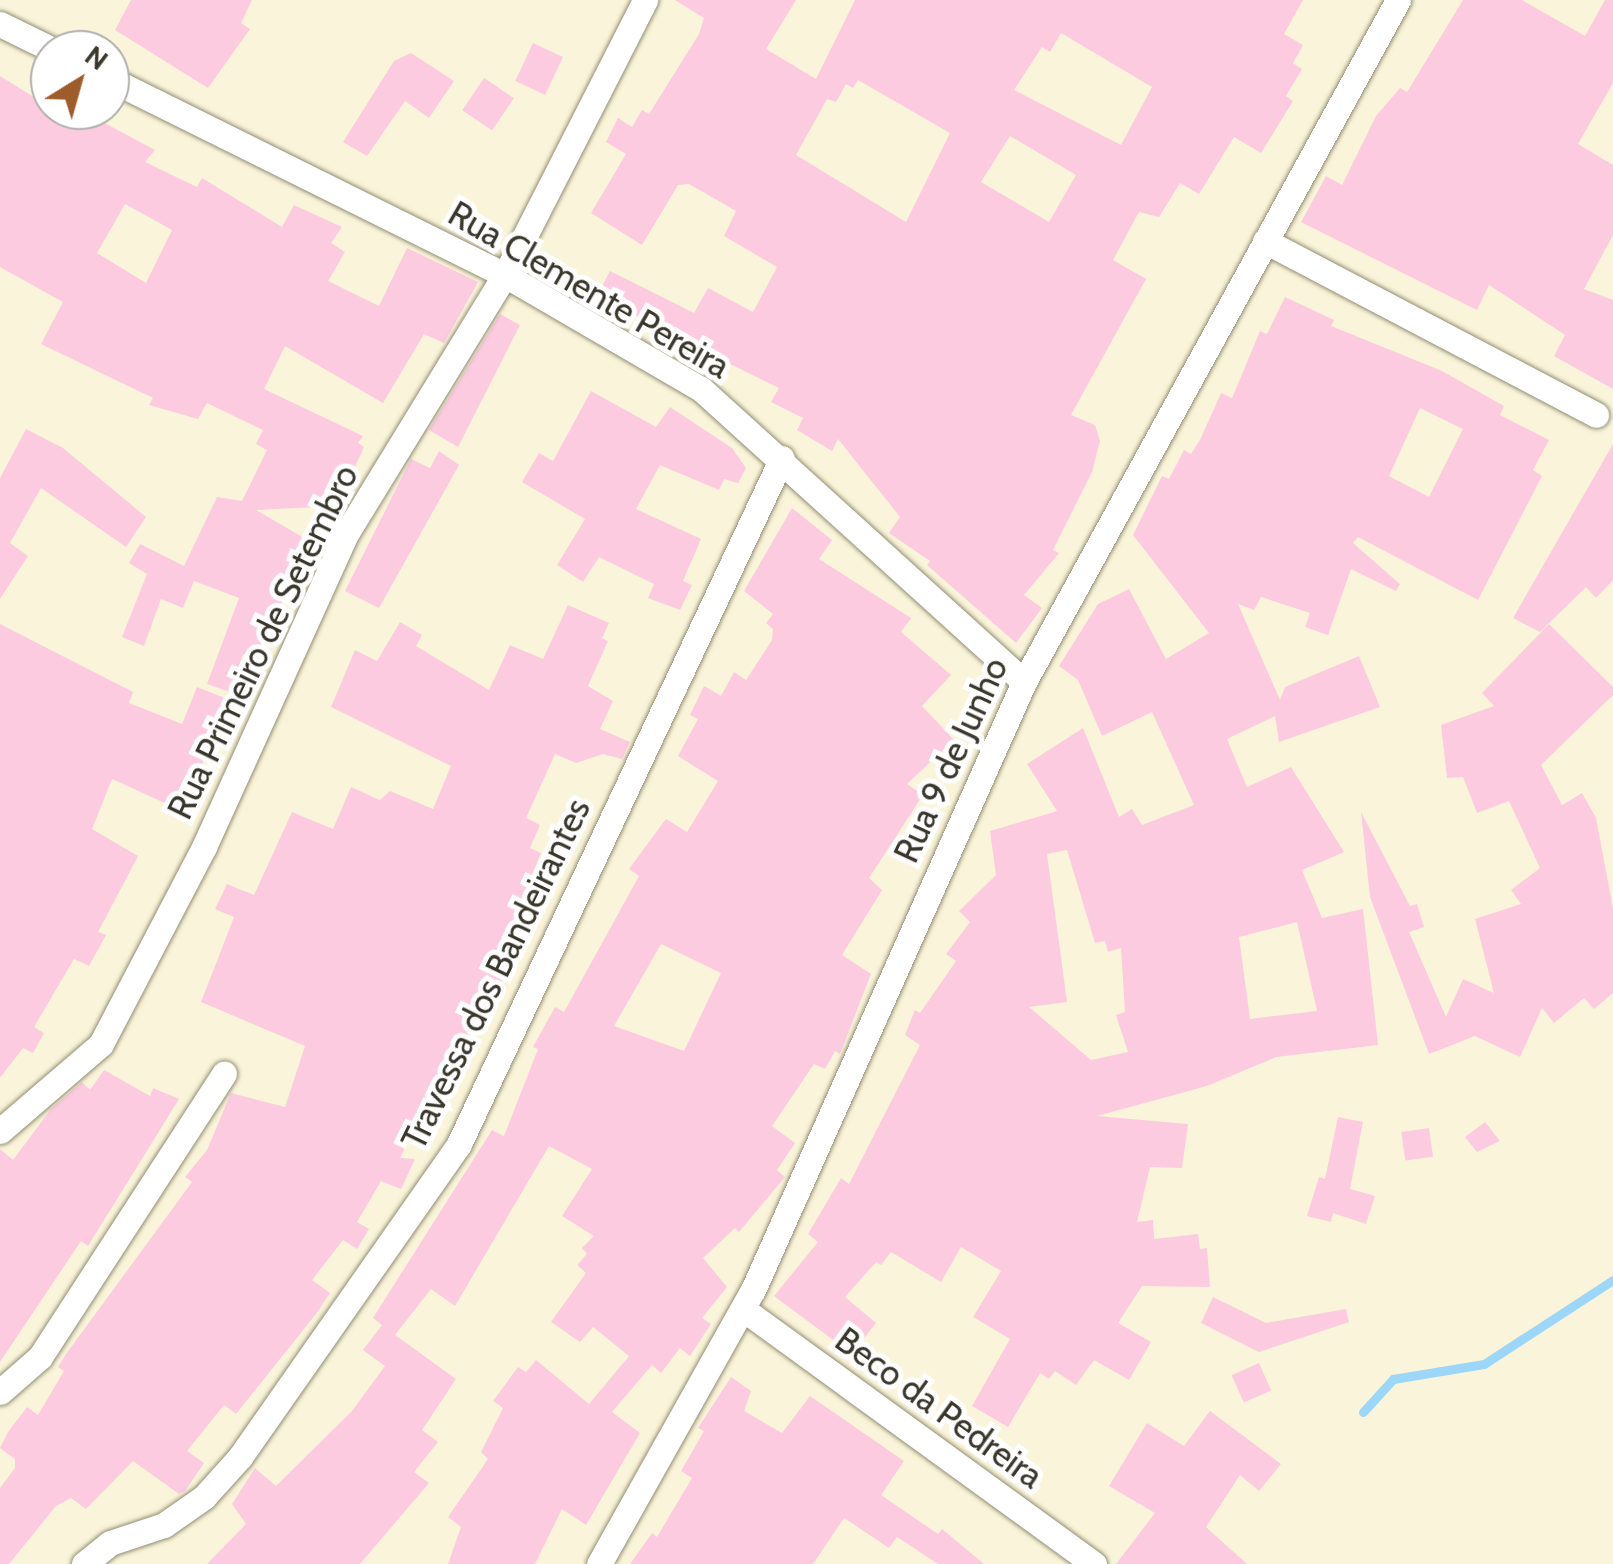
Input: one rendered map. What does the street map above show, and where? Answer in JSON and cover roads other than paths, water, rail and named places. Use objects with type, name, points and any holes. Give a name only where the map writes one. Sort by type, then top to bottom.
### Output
[{"type":"street","name":"Rua Primeiro de Setembro","points":[[0,1131],[100,1044],[204,848],[346,534],[506,274],[645,0]]},
{"type":"street","name":"Rua 9 de Junho","points":[[599,1564],[742,1309],[1024,682],[1398,0]]},
{"type":"street","points":[[0,24],[30,39]]},
{"type":"street","name":"Rua Clemente Pereira","points":[[130,88],[506,274],[701,389],[782,458],[1024,682]]},
{"type":"street","points":[[1265,240],[1596,415]]},
{"type":"street","name":"Travessa dos Bandeirantes","points":[[84,1564],[110,1542],[164,1525],[204,1497],[240,1457],[459,1144],[782,458]]},
{"type":"street","points":[[0,1392],[40,1357],[224,1074]]},
{"type":"street","name":"Beco da Pedreira","points":[[742,1309],[1094,1564]]},
{"type":"waterway","points":[[1363,1412],[1393,1379],[1484,1364],[1613,1280]]}]
